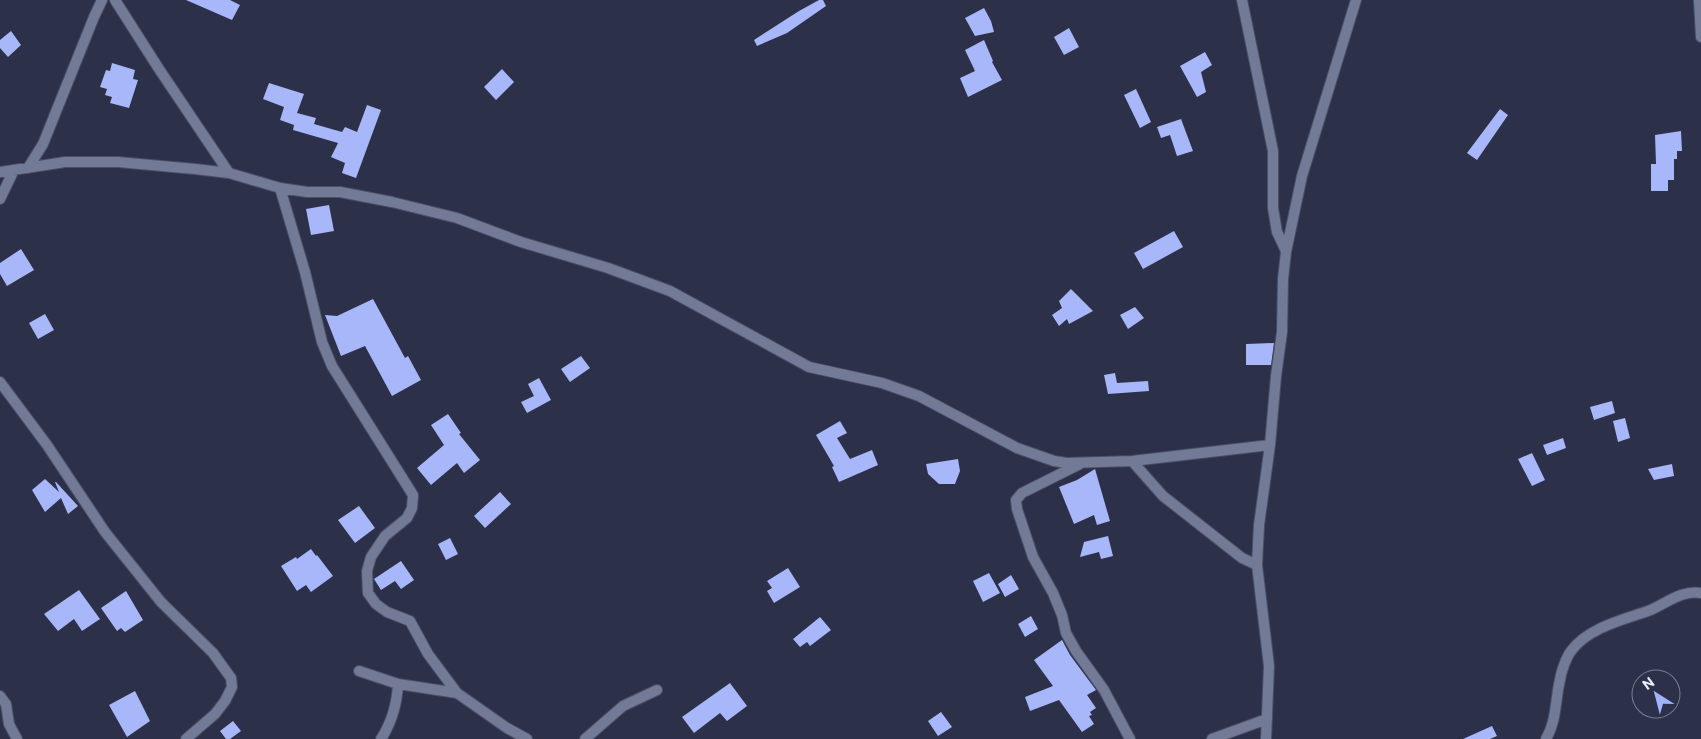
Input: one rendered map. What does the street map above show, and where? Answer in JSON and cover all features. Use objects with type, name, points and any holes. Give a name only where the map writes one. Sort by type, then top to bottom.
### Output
[{"type":"street","points":[[28,168],[42,144],[102,0]]},
{"type":"street","points":[[115,0],[229,173]]},
{"type":"street","points":[[1242,0],[1273,151],[1273,208],[1277,232],[1286,252]]},
{"type":"street","points":[[1266,739],[1268,666],[1257,565],[1259,525],[1270,446],[1282,332],[1283,279],[1286,252],[1302,176],[1356,0]]},
{"type":"street","points":[[1699,0],[1701,37]]},
{"type":"street","points":[[0,172],[65,162],[118,162],[229,173],[280,188],[307,192],[340,192],[458,218],[521,242],[608,268],[670,291],[809,367],[882,383],[919,396],[1017,448],[1039,457],[1067,463],[1132,461],[1270,446]]},
{"type":"street","points":[[0,199],[14,170]]},
{"type":"street","points":[[280,188],[305,272],[322,342],[332,366],[413,495],[412,508],[407,518],[385,536],[371,557],[367,571],[368,593],[376,604],[387,612],[410,621],[428,654],[457,693],[506,728],[527,739]]},
{"type":"street","points":[[0,382],[48,445],[105,532],[161,602],[213,653],[231,678],[232,686],[225,701],[215,714],[186,739]]},
{"type":"street","points":[[1132,461],[1163,496],[1242,558],[1257,565]]},
{"type":"street","points":[[1083,462],[1022,493],[1016,500],[1017,509],[1034,557],[1062,615],[1066,633],[1076,651],[1104,690],[1130,739]]},
{"type":"street","points":[[1546,739],[1551,731],[1557,706],[1560,680],[1570,652],[1600,629],[1651,610],[1675,596],[1695,592],[1701,594]]},
{"type":"street","points":[[359,671],[398,684],[457,693]]},
{"type":"street","points":[[381,739],[390,723],[397,699],[398,684]]},
{"type":"street","points":[[585,739],[623,706],[657,690]]},
{"type":"street","points":[[0,696],[6,704],[10,724],[17,739]]},
{"type":"street","points":[[1212,739],[1267,719]]},
{"type":"building","points":[[186,0],[230,0],[240,5],[232,20]]},
{"type":"building","points":[[819,0],[823,0],[826,6],[787,33],[757,46],[754,40]]},
{"type":"building","points":[[984,8],[994,32],[975,36],[965,18]]},
{"type":"building","points":[[1069,28],[1079,47],[1064,55],[1054,37]]},
{"type":"building","points":[[11,31],[21,45],[8,57],[0,48],[0,40]]},
{"type":"building","points":[[984,40],[992,62],[1002,80],[968,97],[960,78],[975,71],[965,50]]},
{"type":"building","points":[[1205,52],[1212,65],[1201,72],[1206,92],[1197,97],[1180,66]]},
{"type":"building","points":[[112,63],[135,70],[133,79],[138,80],[129,108],[110,103],[112,97],[105,95],[107,89],[100,87],[106,70],[110,71]]},
{"type":"building","points":[[502,69],[514,82],[496,100],[484,87]]},
{"type":"building","points":[[269,83],[304,94],[297,113],[316,118],[314,124],[342,132],[345,127],[357,132],[367,105],[381,110],[356,178],[342,173],[345,163],[331,157],[338,143],[293,130],[294,125],[280,120],[284,107],[263,99]]},
{"type":"building","points":[[1136,89],[1151,122],[1140,128],[1124,95]]},
{"type":"building","points":[[1500,109],[1508,115],[1477,160],[1467,153]]},
{"type":"building","points":[[1181,119],[1193,151],[1177,156],[1170,135],[1161,138],[1157,127]]},
{"type":"building","points":[[1681,131],[1682,151],[1677,151],[1677,159],[1674,159],[1674,180],[1668,180],[1668,191],[1651,191],[1651,164],[1656,164],[1655,135]]},
{"type":"building","points":[[329,205],[334,231],[311,235],[306,209]]},
{"type":"building","points":[[1174,231],[1183,247],[1143,269],[1134,253]]},
{"type":"building","points":[[21,249],[34,270],[7,286],[0,274],[0,263]]},
{"type":"building","points":[[1071,289],[1093,311],[1069,324],[1067,319],[1059,326],[1052,315],[1062,308],[1059,301]]},
{"type":"building","points":[[373,299],[405,358],[408,356],[421,380],[392,396],[365,346],[341,356],[325,315],[337,316]]},
{"type":"building","points":[[1135,307],[1144,318],[1128,329],[1120,315]]},
{"type":"building","points":[[45,314],[54,330],[38,339],[29,323]]},
{"type":"building","points":[[1274,343],[1271,365],[1246,365],[1246,344]]},
{"type":"building","points":[[581,356],[590,368],[570,382],[561,369]]},
{"type":"building","points":[[1115,373],[1117,383],[1148,381],[1149,391],[1108,394],[1104,375]]},
{"type":"building","points":[[539,378],[551,400],[527,413],[521,402],[534,396],[528,384]]},
{"type":"building","points":[[1612,401],[1615,413],[1594,420],[1590,407]]},
{"type":"building","points":[[448,414],[461,433],[459,434],[480,460],[464,473],[457,463],[431,485],[417,468],[444,445],[431,425]]},
{"type":"building","points":[[1625,418],[1630,438],[1618,442],[1613,421]]},
{"type":"building","points":[[840,421],[847,433],[837,438],[850,459],[872,450],[878,465],[839,482],[832,467],[834,466],[816,435]]},
{"type":"building","points":[[1563,438],[1566,448],[1547,455],[1543,445]]},
{"type":"building","points":[[1532,453],[1545,480],[1532,486],[1518,459]]},
{"type":"building","points":[[958,459],[960,471],[955,484],[939,484],[928,474],[926,464]]},
{"type":"building","points":[[1672,464],[1674,476],[1654,480],[1648,469]]},
{"type":"building","points":[[1095,469],[1110,521],[1097,525],[1094,515],[1074,524],[1059,487],[1077,480]]},
{"type":"building","points":[[45,479],[59,492],[56,482],[78,506],[68,514],[61,498],[45,512],[32,490]]},
{"type":"building","points":[[500,492],[511,504],[485,528],[474,516]]},
{"type":"building","points":[[359,506],[375,528],[355,543],[338,520]]},
{"type":"building","points":[[1108,536],[1113,556],[1101,559],[1099,552],[1080,557],[1084,542]]},
{"type":"building","points":[[450,538],[458,554],[446,560],[438,544]]},
{"type":"building","points":[[311,549],[333,576],[311,592],[306,585],[297,591],[281,566],[296,557],[297,559]]},
{"type":"building","points":[[401,561],[414,580],[401,589],[395,581],[381,590],[374,579]]},
{"type":"building","points":[[788,568],[800,587],[774,603],[767,591],[772,588],[767,581]]},
{"type":"building","points":[[989,573],[1000,593],[983,602],[973,581]]},
{"type":"building","points":[[1011,575],[1019,589],[1005,597],[998,584]]},
{"type":"building","points":[[79,590],[100,619],[82,631],[74,619],[58,631],[44,614]]},
{"type":"building","points":[[126,591],[143,620],[125,632],[121,628],[117,631],[101,608]]},
{"type":"building","points":[[1031,616],[1038,629],[1025,637],[1018,624]]},
{"type":"building","points":[[820,617],[831,630],[810,646],[807,642],[800,647],[793,639]]},
{"type":"building","points":[[1062,640],[1070,655],[1096,690],[1087,695],[1096,708],[1090,712],[1092,715],[1089,716],[1094,724],[1082,732],[1059,700],[1030,711],[1025,697],[1053,686],[1034,660]]},
{"type":"building","points":[[730,683],[747,706],[727,721],[720,713],[694,733],[682,717]]},
{"type":"building","points":[[135,691],[150,721],[127,737],[109,705]]},
{"type":"building","points":[[941,712],[952,727],[938,736],[928,721]]},
{"type":"building","points":[[233,721],[241,731],[230,739],[226,739],[220,731]]},
{"type":"building","points":[[1492,726],[1497,736],[1490,739],[1463,739]]}]
